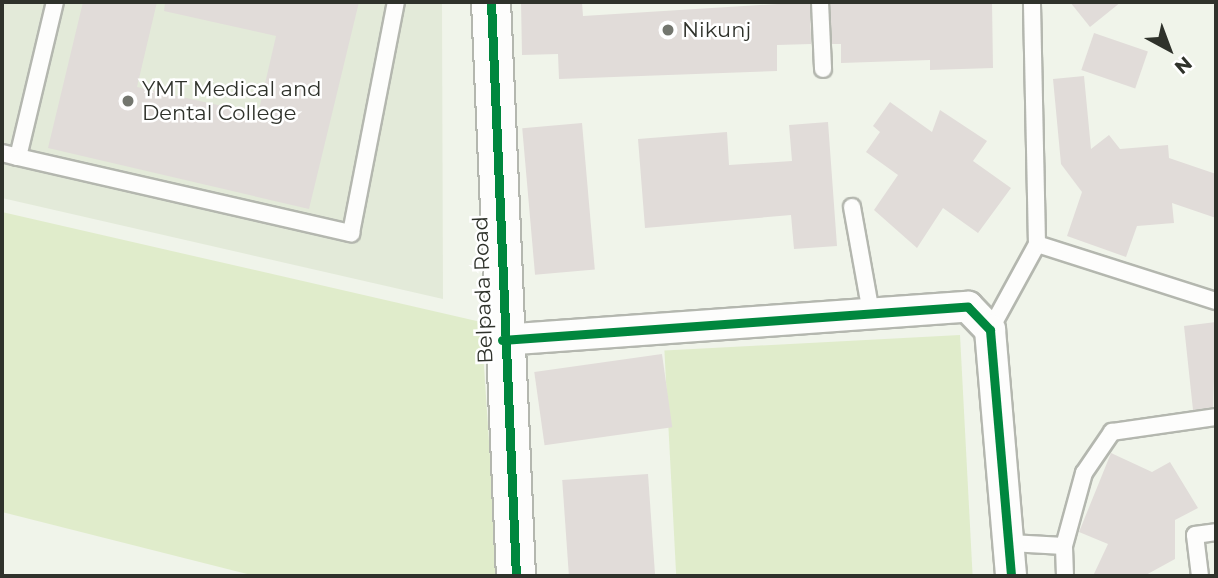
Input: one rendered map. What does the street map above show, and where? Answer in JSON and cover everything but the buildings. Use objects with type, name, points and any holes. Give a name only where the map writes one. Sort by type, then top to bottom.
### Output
[{"type":"street","name":"Belpada Road","points":[[491,2],[502,340],[516,576]]},
{"type":"street","points":[[502,340],[968,307],[990,330],[1011,576]]},
{"type":"lane","points":[[18,157],[55,2]]},
{"type":"lane","points":[[2,153],[351,233],[396,2]]},
{"type":"lane","points":[[820,2],[823,69]]},
{"type":"lane","points":[[990,330],[1037,244],[1032,2]]},
{"type":"lane","points":[[852,207],[871,313]]},
{"type":"lane","points":[[1037,244],[1216,301]]},
{"type":"lane","points":[[1065,576],[1064,546],[1084,473],[1112,432],[1216,417]]},
{"type":"lane","points":[[1200,576],[1195,535],[1216,532]]},
{"type":"lane","points":[[1010,543],[1064,546]]},
{"type":"shaded area","points":[[2,2],[442,2],[443,299],[2,198]]},
{"type":"green space","points":[[2,212],[481,322],[498,576],[255,576],[2,512]]},
{"type":"green space","points":[[960,335],[973,576],[676,576],[664,350]]},
{"type":"cycle path","points":[[491,2],[516,576]]},
{"type":"cycle path","points":[[502,340],[968,307],[990,330],[1011,576]]},
{"type":"place","name":"Nikunj","points":[[668,30]]},
{"type":"place","name":"YMT Medical and Dental College","points":[[128,101]]}]
